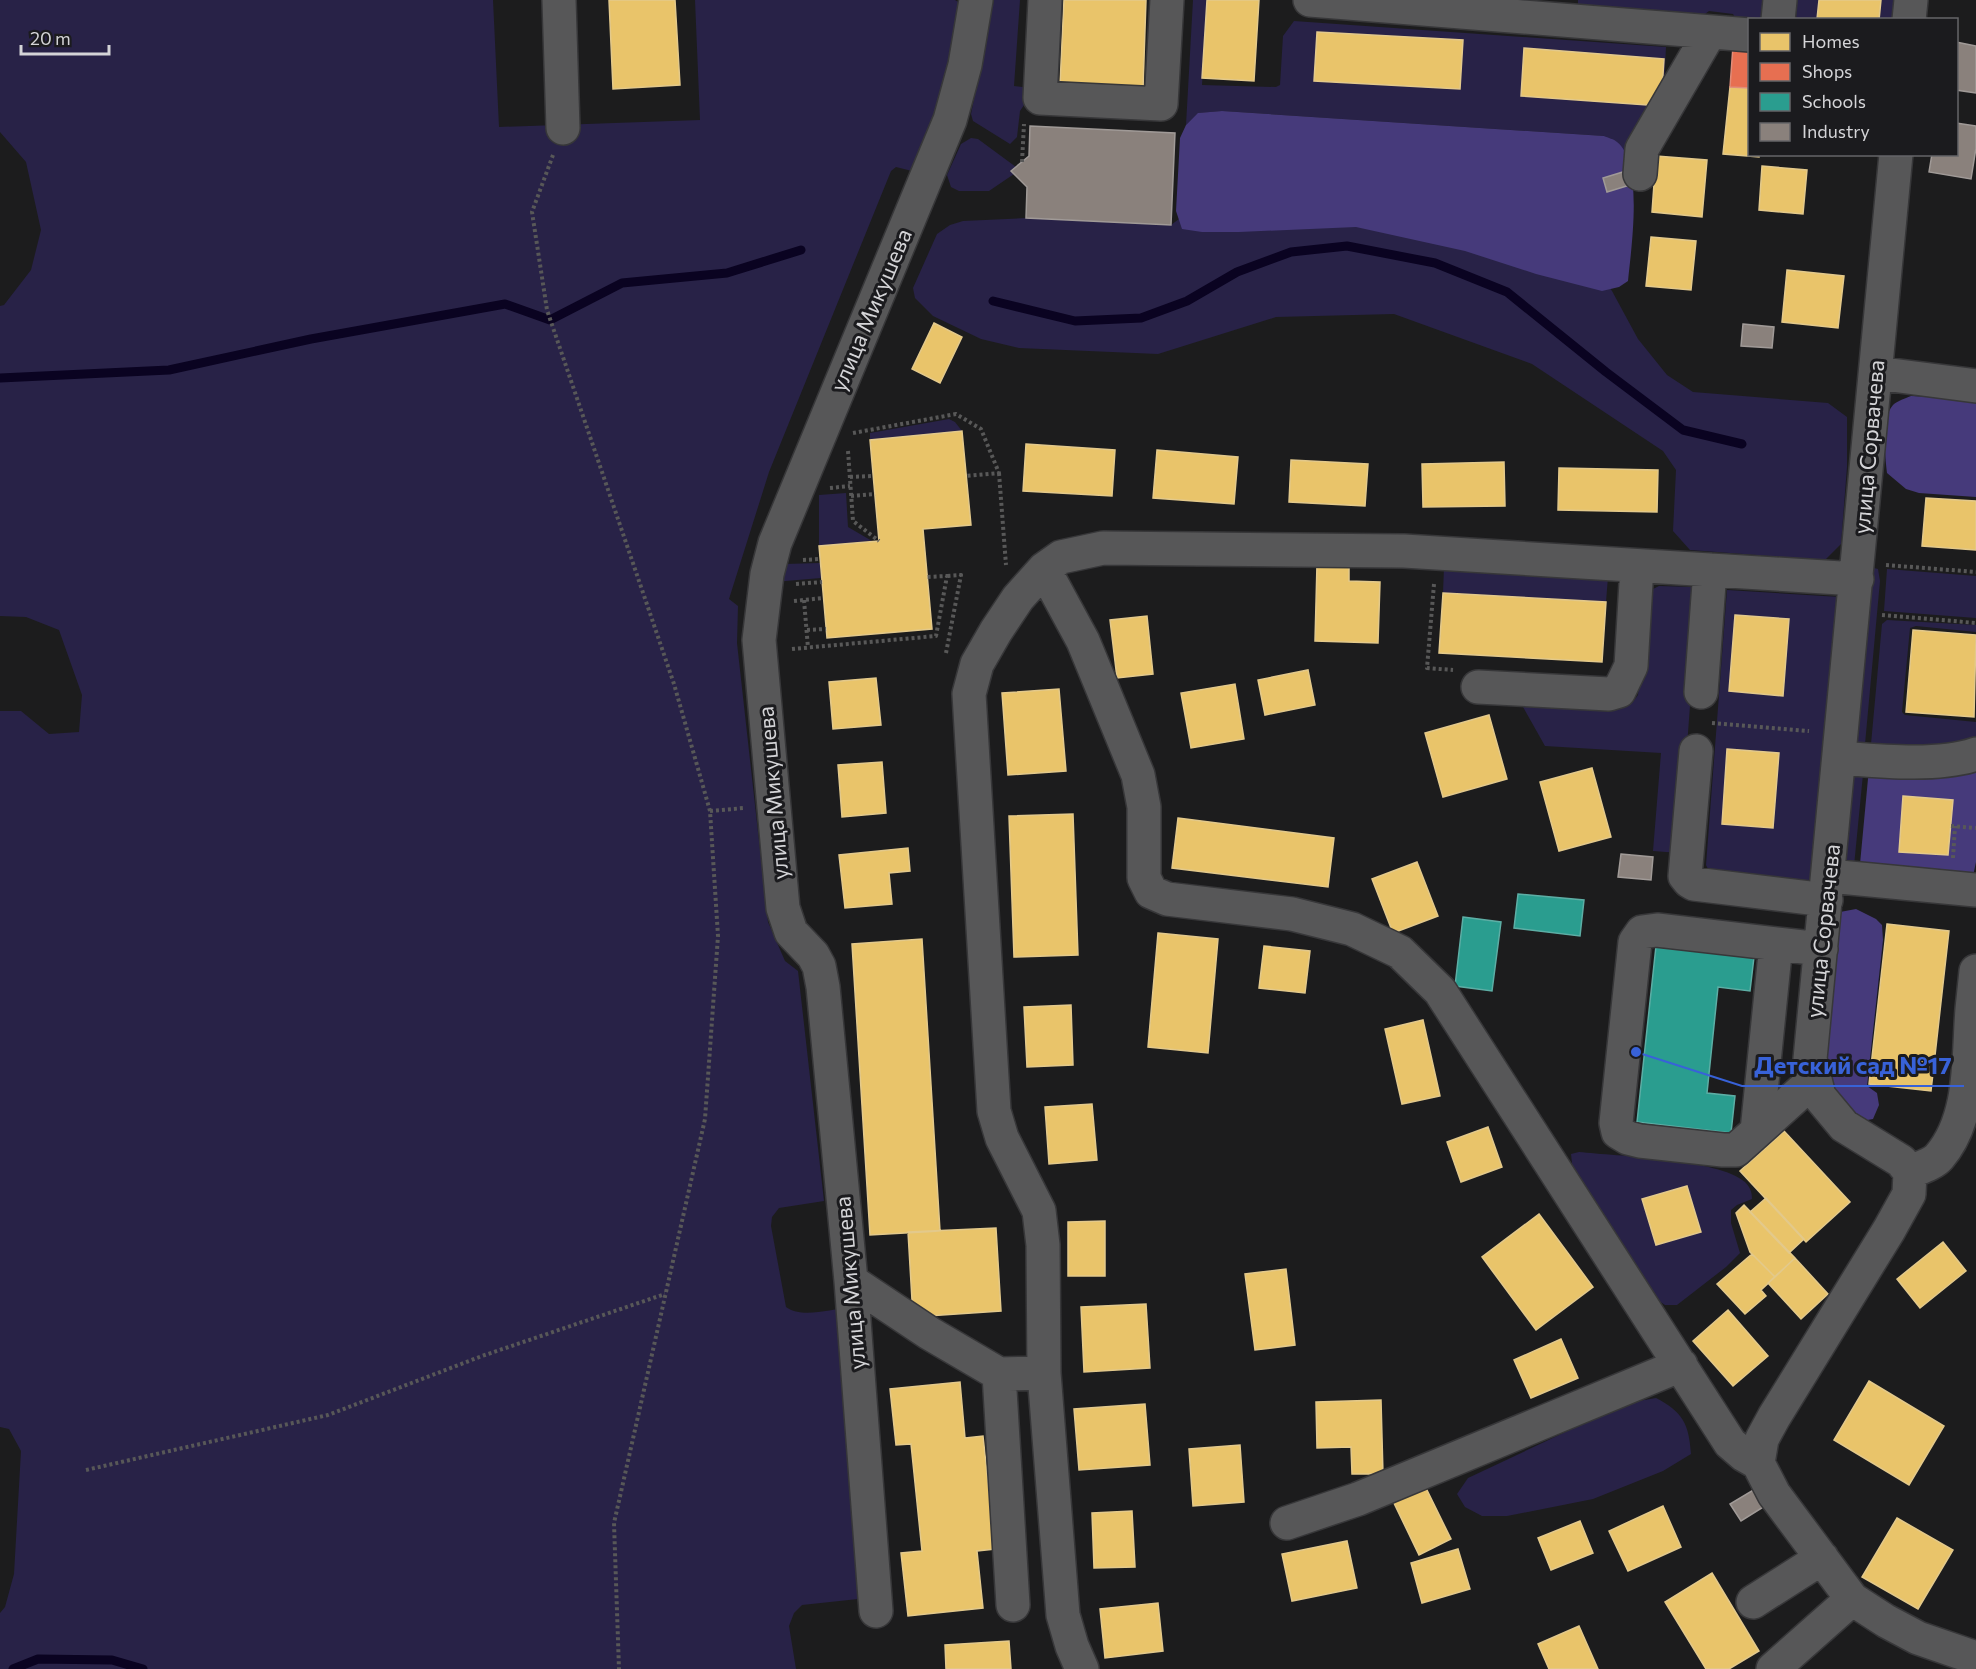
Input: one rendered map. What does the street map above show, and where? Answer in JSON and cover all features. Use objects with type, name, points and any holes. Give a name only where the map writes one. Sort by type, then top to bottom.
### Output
[{"type":"street","points":[[559,0],[563,128]]},
{"type":"street","name":"улица Микушева","points":[[876,1611],[851,1281],[823,987],[819,966],[813,955],[791,932],[783,908],[759,640],[767,574],[775,543],[950,120],[964,65],[976,0]]},
{"type":"street","points":[[1045,0],[1040,98],[1161,104],[1167,0]]},
{"type":"street","points":[[1310,0],[1748,35]]},
{"type":"street","points":[[1778,18],[1780,0]]},
{"type":"street","points":[[1909,18],[1911,0]]},
{"type":"street","points":[[1640,174],[1642,149],[1710,32]]},
{"type":"street","name":"улица Сорвачева","points":[[1896,156],[1810,1059],[1820,1096],[1844,1126],[1901,1161],[1910,1172]]},
{"type":"street","points":[[1876,373],[1976,386]]},
{"type":"street","points":[[1082,1669],[1063,1615],[1044,1373],[1043,1245],[1039,1211],[1002,1138],[994,1111],[969,693],[977,664],[1018,598],[1044,569],[1061,556],[1103,548],[1404,551],[1710,570],[1857,571]]},
{"type":"street","points":[[1478,687],[1609,694],[1619,692],[1631,666],[1637,566]]},
{"type":"street","points":[[1044,569],[1083,641],[1138,775],[1144,807],[1143,878],[1151,892],[1167,899],[1292,914],[1352,929],[1400,952],[1440,991],[1731,1443],[1744,1455],[1758,1463],[1773,1494],[1852,1599],[1918,1638],[1976,1658]]},
{"type":"street","points":[[1705,707],[1710,570]]},
{"type":"street","points":[[1696,751],[1685,876],[1694,884],[1976,890]]},
{"type":"street","points":[[1840,758],[1925,761],[1976,754]]},
{"type":"street","points":[[1815,1079],[1736,1150],[1640,1141],[1618,1132],[1616,1123],[1635,942],[1642,932],[1657,930],[1821,949]]},
{"type":"street","points":[[1757,1131],[1776,944]]},
{"type":"street","points":[[1758,1463],[1762,1439],[1774,1417],[1909,1194],[1910,1172],[1938,1159],[1955,1132],[1965,1094],[1976,971]]},
{"type":"street","points":[[851,1281],[929,1334],[999,1374],[1044,1373]]},
{"type":"street","points":[[1287,1523],[1358,1499],[1681,1365]]},
{"type":"street","points":[[999,1374],[1013,1605]]},
{"type":"street","points":[[1753,1602],[1822,1558]]},
{"type":"street","points":[[1773,1669],[1852,1599]]},
{"type":"path","points":[[563,128],[532,212],[547,310],[674,684],[710,812],[718,936],[705,1119],[614,1523],[619,1669]]},
{"type":"path","points":[[849,434],[956,414],[981,429],[999,473],[1006,567]]},
{"type":"path","points":[[847,445],[853,522],[879,541]]},
{"type":"path","points":[[966,476],[999,473]]},
{"type":"path","points":[[850,477],[873,476]]},
{"type":"path","points":[[851,496],[875,494]]},
{"type":"path","points":[[1436,554],[1427,668],[1479,671],[1478,687]]},
{"type":"path","points":[[802,560],[820,559]]},
{"type":"path","points":[[1857,571],[1976,572]]},
{"type":"path","points":[[927,577],[961,575],[945,657],[954,656]]},
{"type":"path","points":[[792,649],[936,636],[947,576]]},
{"type":"path","points":[[804,600],[808,648]]},
{"type":"path","points":[[1878,615],[1976,622]]},
{"type":"path","points":[[807,630],[826,629]]},
{"type":"path","points":[[1705,707],[1811,731]]},
{"type":"path","points":[[1950,826],[1976,828]]},
{"type":"path","points":[[86,1470],[328,1415],[482,1356],[665,1294]]},
{"type":"shaded area","points":[[0,0],[493,0],[499,127],[700,120],[695,0],[955,0],[963,5],[948,95],[912,171],[896,167],[891,171],[769,472],[729,599],[738,606],[737,643],[768,922],[785,961],[798,971],[824,1201],[779,1208],[772,1217],[771,1226],[786,1307],[793,1311],[808,1313],[850,1307],[858,1317],[858,1599],[802,1605],[794,1613],[789,1626],[796,1669],[0,1669],[0,1613],[5,1607],[14,1574],[21,1451],[9,1429],[0,1427],[0,711],[21,711],[49,734],[79,732],[82,695],[59,630],[26,617],[0,616],[0,306],[4,305],[31,270],[41,230],[26,162],[0,132]]},
{"type":"shaded area","points":[[994,0],[1020,0],[1014,86],[1031,88],[1020,111],[1017,137],[1010,144],[973,121],[971,114]]},
{"type":"shaded area","points":[[1193,0],[1207,0],[1202,85],[1276,87],[1280,85],[1283,36],[1294,21],[1666,47],[1663,106],[1629,162],[1604,136],[1222,111],[1199,113],[1186,125]]},
{"type":"shaded area","points":[[1578,0],[1768,0],[1766,18],[1736,19],[1733,14],[1709,11],[1705,14],[1704,21],[1584,10],[1578,4]]},
{"type":"shaded area","points":[[1797,0],[1894,0],[1892,18],[1796,18]]},
{"type":"shaded area","points":[[1222,111],[1604,136],[1613,139],[1625,153],[1631,168],[1634,208],[1628,281],[1619,287],[1602,291],[1536,274],[1465,251],[1356,227],[1239,232],[1202,232],[1182,229],[1176,211],[1180,138],[1186,125],[1198,113]]},
{"type":"shaded area","points":[[971,138],[978,139],[1016,167],[1014,174],[989,191],[959,191],[951,187],[947,175],[961,144]]},
{"type":"shaded area","points":[[1244,170],[1566,226],[1612,291],[1638,339],[1667,375],[1693,392],[1828,403],[1847,417],[1847,467],[1841,544],[1825,560],[1690,550],[1673,531],[1676,470],[1663,451],[1532,364],[1394,314],[1276,317],[1158,354],[1019,348],[981,339],[933,316],[915,298],[913,288],[937,234],[950,225],[963,221],[1026,218],[1171,225]]},
{"type":"shaded area","points":[[1911,396],[1976,399],[1976,497],[1919,493],[1906,489],[1887,473],[1885,428],[1889,411],[1893,405]]},
{"type":"shaded area","points":[[949,419],[955,422],[962,431],[870,440],[870,433]]},
{"type":"shaded area","points":[[846,493],[848,527],[872,541],[819,546],[819,495]]},
{"type":"shaded area","points":[[820,563],[821,578],[774,582],[784,564]]},
{"type":"shaded area","points":[[1866,566],[1878,569],[1880,581],[1864,755],[1848,753]]},
{"type":"shaded area","points":[[1444,567],[1608,577],[1606,602],[1443,593]]},
{"type":"shaded area","points":[[1887,569],[1976,576],[1976,618],[1884,611]]},
{"type":"shaded area","points":[[1659,586],[1692,587],[1698,599],[1679,853],[1653,851],[1661,753],[1545,746],[1518,698],[1621,706],[1632,703],[1638,695],[1645,593]]},
{"type":"shaded area","points":[[1727,590],[1840,597],[1811,882],[1709,871],[1706,865]]},
{"type":"shaded area","points":[[1887,620],[1976,625],[1976,632],[1916,626],[1910,628],[1902,712],[1905,715],[1976,722],[1976,751],[1871,744],[1882,624]]},
{"type":"shaded area","points":[[1976,761],[1976,862],[1973,876],[1860,864],[1869,768]]},
{"type":"shaded area","points":[[1864,764],[1854,866],[1840,871],[1844,766]]},
{"type":"shaded area","points":[[1856,909],[1876,919],[1882,925],[1883,940],[1867,1086],[1877,1093],[1879,1105],[1873,1119],[1862,1121],[1828,1090],[1820,1054],[1840,912]]},
{"type":"shaded area","points":[[1579,1152],[1691,1163],[1732,1174],[1745,1182],[1752,1194],[1752,1199],[1731,1210],[1731,1223],[1740,1253],[1726,1267],[1677,1305],[1665,1305],[1650,1295],[1573,1172],[1571,1154]]},
{"type":"shaded area","points":[[1656,1398],[1673,1408],[1683,1420],[1691,1454],[1663,1471],[1593,1499],[1507,1516],[1482,1516],[1465,1507],[1457,1494],[1468,1478],[1627,1403]]},
{"type":"building: Homes","points":[[609,0],[675,0],[680,85],[613,89]]},
{"type":"building: Homes","points":[[1064,0],[1146,0],[1143,89],[1060,85]]},
{"type":"building: Homes","points":[[1207,0],[1259,0],[1254,81],[1202,78]]},
{"type":"building: Homes","points":[[1819,0],[1881,0],[1879,18],[1817,18]]},
{"type":"building: Homes","points":[[1317,32],[1463,40],[1460,89],[1314,81]]},
{"type":"building: Homes","points":[[1524,48],[1664,59],[1661,106],[1521,96]]},
{"type":"building: Homes","points":[[1730,87],[1748,88],[1748,156],[1759,157],[1723,154]]},
{"type":"building: Homes","points":[[1656,156],[1707,160],[1702,217],[1652,212]]},
{"type":"building: Homes","points":[[1762,166],[1807,170],[1803,214],[1759,210]]},
{"type":"building: Homes","points":[[1651,237],[1696,241],[1691,290],[1646,286]]},
{"type":"building: Homes","points":[[1787,270],[1844,276],[1838,328],[1782,322]]},
{"type":"building: Homes","points":[[934,323],[962,337],[940,383],[912,369]]},
{"type":"building: Homes","points":[[962,431],[971,525],[923,529],[932,629],[827,638],[819,546],[879,541],[870,440]]},
{"type":"building: Homes","points":[[1026,444],[1115,450],[1112,496],[1023,491]]},
{"type":"building: Homes","points":[[1157,450],[1238,457],[1234,504],[1153,498]]},
{"type":"building: Homes","points":[[1291,460],[1368,464],[1365,506],[1289,502]]},
{"type":"building: Homes","points":[[1504,462],[1505,506],[1423,507],[1422,464]]},
{"type":"building: Homes","points":[[1559,468],[1658,470],[1657,512],[1558,510]]},
{"type":"building: Homes","points":[[1926,498],[1976,501],[1976,550],[1922,546]]},
{"type":"building: Homes","points":[[1317,564],[1349,566],[1349,581],[1380,582],[1378,643],[1315,641]]},
{"type":"building: Homes","points":[[1443,593],[1606,602],[1602,662],[1439,653]]},
{"type":"building: Homes","points":[[1735,615],[1789,619],[1783,696],[1729,691]]},
{"type":"building: Homes","points":[[1147,616],[1153,674],[1117,678],[1110,620]]},
{"type":"building: Homes","points":[[1913,630],[1976,635],[1974,717],[1906,712]]},
{"type":"building: Homes","points":[[1308,670],[1315,705],[1265,715],[1258,680]]},
{"type":"building: Homes","points":[[876,678],[881,725],[833,729],[829,682]]},
{"type":"building: Homes","points":[[1235,684],[1244,739],[1191,748],[1181,693]]},
{"type":"building: Homes","points":[[1059,689],[1066,771],[1008,775],[1002,693]]},
{"type":"building: Homes","points":[[1489,715],[1507,779],[1443,797],[1425,733]]},
{"type":"building: Homes","points":[[1727,749],[1779,753],[1773,828],[1722,824]]},
{"type":"building: Homes","points":[[882,762],[886,813],[842,817],[838,765]]},
{"type":"building: Homes","points":[[1592,768],[1611,837],[1559,851],[1540,782]]},
{"type":"building: Homes","points":[[1903,796],[1953,800],[1948,855],[1899,852]]},
{"type":"building: Homes","points":[[1073,814],[1078,955],[1014,957],[1009,816]]},
{"type":"building: Homes","points":[[1178,818],[1334,838],[1328,887],[1172,868]]},
{"type":"building: Homes","points":[[908,848],[910,871],[889,873],[892,904],[845,908],[839,855]]},
{"type":"building: Homes","points":[[1417,862],[1438,916],[1393,933],[1372,879]]},
{"type":"building: Homes","points":[[1887,924],[1949,931],[1931,1091],[1869,1084]]},
{"type":"building: Homes","points":[[1158,933],[1218,939],[1208,1053],[1148,1047]]},
{"type":"building: Homes","points":[[922,939],[940,1231],[870,1235],[852,944]]},
{"type":"building: Homes","points":[[1264,946],[1310,951],[1305,993],[1259,988]]},
{"type":"building: Homes","points":[[1071,1005],[1073,1065],[1027,1067],[1024,1007]]},
{"type":"building: Homes","points":[[1423,1020],[1440,1096],[1402,1104],[1385,1029]]},
{"type":"building: Homes","points":[[1092,1104],[1097,1160],[1049,1164],[1045,1107]]},
{"type":"building: Homes","points":[[1488,1127],[1502,1167],[1461,1182],[1447,1142]]},
{"type":"building: Homes","points":[[1784,1131],[1850,1202],[1806,1242],[1740,1171]]},
{"type":"building: Homes","points":[[1687,1186],[1701,1232],[1656,1245],[1642,1199]]},
{"type":"building: Homes","points":[[1766,1198],[1804,1239],[1789,1253],[1750,1212]]},
{"type":"building: Homes","points":[[1744,1205],[1795,1258],[1775,1277],[1750,1252],[1736,1213]]},
{"type":"building: Homes","points":[[1539,1214],[1593,1287],[1536,1330],[1482,1257]]},
{"type":"building: Homes","points":[[1105,1221],[1105,1276],[1068,1276],[1068,1222]]},
{"type":"building: Homes","points":[[996,1228],[1001,1311],[913,1317],[908,1232]]},
{"type":"building: Homes","points":[[1943,1242],[1966,1271],[1920,1308],[1897,1279]]},
{"type":"building: Homes","points":[[1752,1254],[1775,1277],[1761,1290],[1766,1296],[1745,1314],[1717,1284]]},
{"type":"building: Homes","points":[[1795,1258],[1828,1294],[1801,1319],[1768,1283]]},
{"type":"building: Homes","points":[[1286,1269],[1295,1345],[1255,1350],[1245,1274]]},
{"type":"building: Homes","points":[[1146,1304],[1150,1368],[1084,1372],[1081,1307]]},
{"type":"building: Homes","points":[[1728,1310],[1768,1356],[1733,1386],[1693,1341]]},
{"type":"building: Homes","points":[[1561,1339],[1578,1378],[1531,1398],[1514,1360]]},
{"type":"building: Homes","points":[[1869,1381],[1944,1426],[1909,1485],[1834,1440]]},
{"type":"building: Homes","points":[[960,1382],[965,1438],[983,1436],[995,1549],[977,1551],[983,1608],[908,1616],[901,1553],[922,1551],[911,1444],[896,1445],[890,1389]]},
{"type":"building: Homes","points":[[1381,1400],[1383,1474],[1352,1474],[1351,1447],[1317,1448],[1316,1402]]},
{"type":"building: Homes","points":[[1145,1404],[1150,1465],[1079,1470],[1074,1409]]},
{"type":"building: Homes","points":[[1240,1445],[1244,1502],[1193,1506],[1189,1449]]},
{"type":"building: Homes","points":[[1425,1486],[1451,1539],[1419,1555],[1393,1501]]},
{"type":"building: Homes","points":[[1663,1506],[1681,1547],[1628,1571],[1609,1531]]},
{"type":"building: Homes","points":[[1132,1511],[1135,1567],[1094,1568],[1092,1513]]},
{"type":"building: Homes","points":[[1897,1518],[1953,1550],[1918,1609],[1862,1577]]},
{"type":"building: Homes","points":[[1580,1521],[1593,1553],[1551,1570],[1538,1538]]},
{"type":"building: Homes","points":[[1347,1541],[1357,1588],[1292,1601],[1282,1554]]},
{"type":"building: Homes","points":[[1458,1549],[1470,1589],[1422,1603],[1411,1563]]},
{"type":"building: Homes","points":[[1712,1573],[1759,1651],[1729,1669],[1706,1669],[1665,1602]]},
{"type":"building: Homes","points":[[1158,1603],[1163,1651],[1105,1658],[1100,1609]]},
{"type":"building: Homes","points":[[1579,1626],[1598,1669],[1549,1669],[1538,1644]]},
{"type":"building: Homes","points":[[1009,1641],[1011,1669],[946,1669],[945,1645]]},
{"type":"building: Shops","points":[[1733,46],[1748,47],[1748,88],[1730,87]]},
{"type":"building: Schools","points":[[1518,894],[1584,900],[1580,936],[1514,928]]},
{"type":"building: Schools","points":[[1463,917],[1501,922],[1492,991],[1455,986]]},
{"type":"building: Schools","points":[[1656,946],[1754,957],[1750,991],[1718,987],[1707,1093],[1735,1096],[1731,1133],[1637,1122]]},
{"type":"building: Industry","points":[[1958,42],[1976,46],[1976,93],[1958,90]]},
{"type":"building: Industry","points":[[1958,123],[1976,126],[1976,148],[1971,179],[1929,172],[1932,156],[1958,156]]},
{"type":"building: Industry","points":[[1030,126],[1175,133],[1171,225],[1026,218],[1027,187],[1011,171],[1029,156]]},
{"type":"building: Industry","points":[[1626,171],[1630,185],[1607,192],[1603,178]]},
{"type":"building: Industry","points":[[1743,324],[1774,327],[1772,348],[1741,346]]},
{"type":"building: Industry","points":[[1621,854],[1653,857],[1651,880],[1618,877]]},
{"type":"building: Industry","points":[[1755,1489],[1765,1506],[1741,1521],[1730,1504]]},
{"type":"waterway","points":[[993,301],[1075,321],[1141,318],[1187,301],[1237,272],[1291,252],[1347,246],[1435,263],[1507,292],[1606,372],[1683,430],[1742,444]]},
{"type":"waterway","points":[[0,378],[169,370],[311,339],[505,304],[550,320],[622,283],[727,273],[801,250]]},
{"type":"waterway","points":[[13,1669],[38,1659],[112,1660],[143,1669]]},
{"type":"place","name":"Детский сад №17","points":[[1636,1052]]}]
